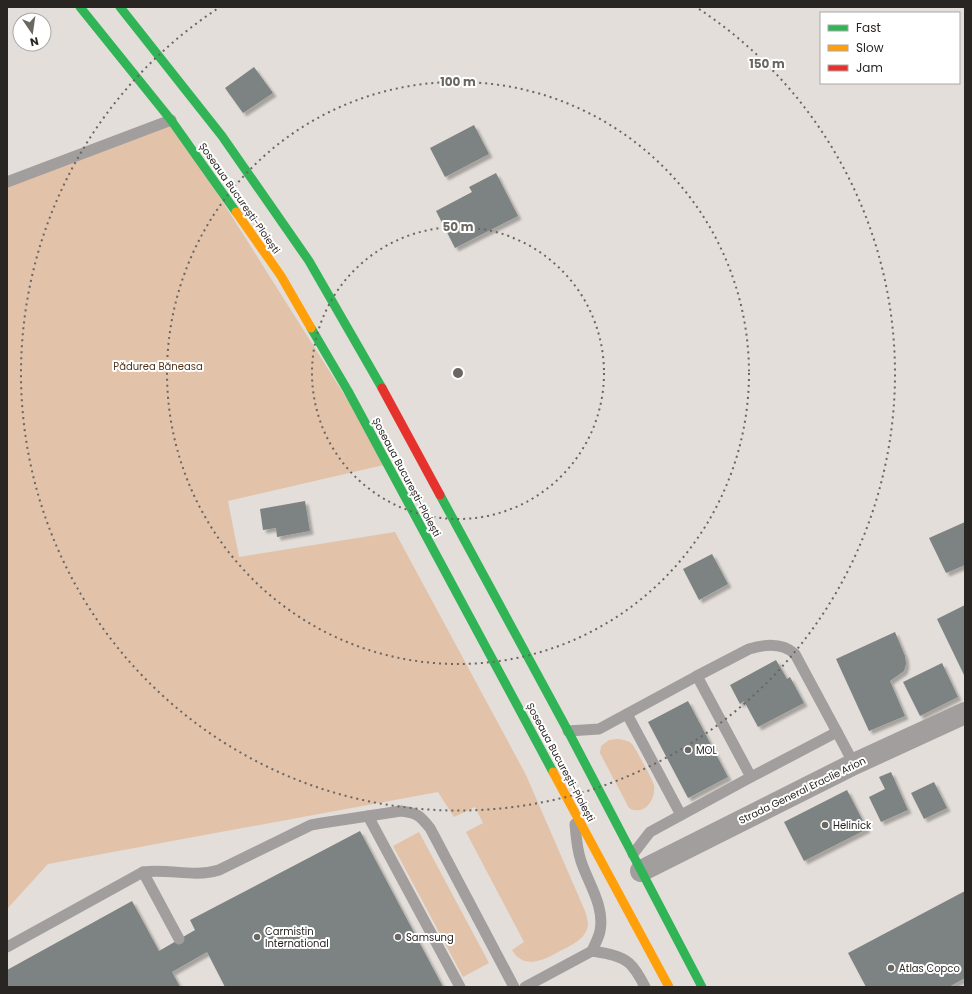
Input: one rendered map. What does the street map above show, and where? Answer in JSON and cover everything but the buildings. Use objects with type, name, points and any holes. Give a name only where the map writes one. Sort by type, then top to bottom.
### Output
[{"type":"highway","name":"Șoseaua București-Ploiești","points":[[80,7],[171,120],[281,276],[352,397],[669,987]]},
{"type":"highway","name":"Șoseaua București-Ploiești","points":[[120,7],[222,136],[309,261],[378,381],[568,731],[702,987]]},
{"type":"street","name":"Strada General Eraclie Arion","points":[[637,863],[965,713]]},
{"type":"lane","points":[[7,182],[171,120]]},
{"type":"lane","points":[[568,731],[599,729],[749,649],[758,646],[781,646],[795,654],[854,764]]},
{"type":"lane","points":[[697,676],[751,778]]},
{"type":"lane","points":[[627,714],[681,815]]},
{"type":"lane","points":[[637,863],[650,832],[837,732]]},
{"type":"lane","points":[[525,987],[592,951],[600,932],[601,915],[580,859],[572,806]]},
{"type":"lane","points":[[7,947],[142,872],[162,871],[199,874],[209,873],[219,870],[310,825],[402,811],[419,815],[430,828],[514,987]]},
{"type":"lane","points":[[368,816],[460,987]]},
{"type":"lane","points":[[142,872],[179,940]]},
{"type":"lane","points":[[592,951],[612,955],[629,963],[636,971],[645,987]]},
{"type":"green space","name":"Pădurea Băneasa","points":[[171,120],[388,464],[228,501],[239,557],[395,532],[526,775],[585,911],[588,924],[587,929],[581,939],[551,956],[530,962],[517,957],[512,950],[524,942],[466,832],[483,823],[475,807],[454,817],[438,792],[48,864],[7,909],[7,182]]},
{"type":"green space","points":[[618,739],[632,744],[654,785],[654,794],[652,799],[643,809],[632,810],[629,808],[600,753],[601,746],[609,740]]},
{"type":"green space","points":[[419,832],[489,963],[463,977],[393,846]]},
{"type":"traffic: fast","points":[[80,7],[171,120],[236,212]]},
{"type":"traffic: fast","points":[[120,7],[222,136],[309,261],[382,388]]},
{"type":"traffic: fast","points":[[311,328],[348,391],[553,772]]},
{"type":"traffic: fast","points":[[440,495],[568,731],[702,987]]},
{"type":"traffic: slow","points":[[236,212],[281,276],[311,328]]},
{"type":"traffic: slow","points":[[553,772],[669,987]]},
{"type":"traffic: jam","points":[[382,388],[440,495]]},
{"type":"place","name":"MOL","points":[[688,750]]},
{"type":"place","name":"Helinick","points":[[825,825]]},
{"type":"place","name":"Carmistin International","points":[[257,937]]},
{"type":"place","name":"Samsung","points":[[398,937]]},
{"type":"place","name":"Atlas Copco","points":[[891,968]]}]
